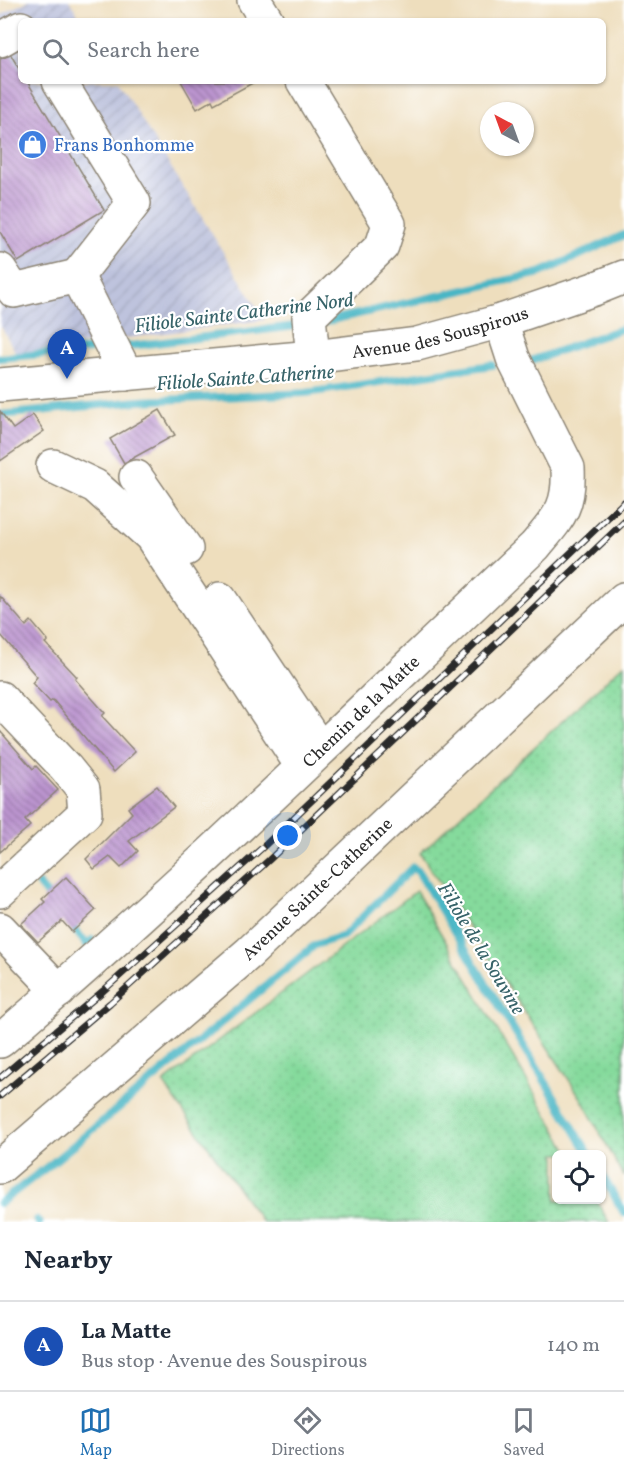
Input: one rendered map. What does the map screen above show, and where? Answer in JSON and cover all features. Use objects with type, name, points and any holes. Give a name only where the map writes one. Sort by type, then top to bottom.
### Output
[{"type":"main road","points":[[254,0],[265,18]]},
{"type":"main road","points":[[0,40],[18,30]]},
{"type":"main road","points":[[0,270],[14,291],[77,276],[134,203],[61,84]]},
{"type":"main road","points":[[305,84],[389,224],[382,246],[309,317],[313,357]]},
{"type":"main road","points":[[77,276],[126,374]]},
{"type":"main road","name":"Avenue des Souspirous","points":[[0,385],[313,357],[417,344],[501,321],[624,277]]},
{"type":"main road","name":"Chemin de la Matte","points":[[0,1041],[59,991],[180,880],[535,546],[561,515],[569,487],[568,468],[513,358],[501,321]]},
{"type":"main road","points":[[53,466],[95,486],[152,536],[311,757]]},
{"type":"main road","points":[[136,477],[231,615],[311,757]]},
{"type":"main road","name":"Avenue Sainte-Catherine","points":[[0,1167],[249,953],[624,599]]},
{"type":"main road","points":[[0,698],[83,789],[85,813],[0,891]]},
{"type":"main road","points":[[0,929],[59,991]]},
{"type":"shaded area","points":[[29,0],[69,0],[80,18],[18,18],[18,84],[120,84],[265,320],[16,353],[0,325],[0,16]]},
{"type":"green space","points":[[624,664],[624,1177],[581,1098],[420,853]]},
{"type":"green space","points":[[416,891],[568,1150],[552,1150],[552,1204],[598,1204],[609,1222],[262,1222],[163,1083]]},
{"type":"building","name":"Frans Bonhomme","points":[[11,55],[18,67],[18,84],[29,84],[104,210],[18,262],[0,232],[0,59]]},
{"type":"building","points":[[183,84],[251,84],[214,104],[212,100],[197,109]]},
{"type":"building","points":[[160,410],[175,435],[124,463],[110,439]]},
{"type":"building","points":[[0,411],[13,429],[33,415],[44,431],[0,461]]},
{"type":"building","points":[[0,596],[26,626],[31,621],[48,641],[45,643],[77,677],[75,679],[105,713],[102,716],[135,752],[114,772],[53,700],[50,702],[32,683],[37,677],[0,634]]},
{"type":"building","points":[[0,731],[33,769],[36,766],[58,790],[25,820],[30,826],[0,852]]},
{"type":"building","points":[[157,786],[174,807],[129,841],[138,851],[121,868],[110,857],[94,869],[86,859],[132,813],[128,808]]},
{"type":"building","points":[[66,877],[96,910],[72,932],[62,921],[38,942],[21,924],[45,902],[42,899]]},
{"type":"waterway","name":"Filiole Sainte Catherine Nord","points":[[318,323],[540,273],[624,235]]},
{"type":"waterway","name":"Filiole Sainte Catherine Nord","points":[[122,347],[304,325]]},
{"type":"waterway","name":"Filiole Sainte Catherine","points":[[533,360],[624,328]]},
{"type":"waterway","name":"Filiole Sainte Catherine Nord","points":[[0,358],[104,348]]},
{"type":"waterway","name":"Filiole Sainte Catherine","points":[[0,415],[139,401],[306,393],[492,365]]},
{"type":"waterway","name":"Filiole de la Souvine","points":[[0,1203],[51,1164],[315,945],[343,936],[413,867],[419,873],[587,1150]]},
{"type":"waterway","name":"Filiole de la Souvine","points":[[39,885],[52,901]]},
{"type":"waterway","name":"Filiole de la Souvine","points":[[69,922],[87,945],[92,940]]},
{"type":"waterway","name":"Filiole de la Souvine","points":[[606,1182],[624,1213]]},
{"type":"railway","points":[[0,1078],[103,991],[262,848],[624,502]]},
{"type":"railway","points":[[0,1096],[110,1003],[269,860],[624,522]]},
{"type":"place","name":"Frans Bonhomme","points":[[33,145]]},
{"type":"place","name":"La Matte","points":[[67,379]]}]
